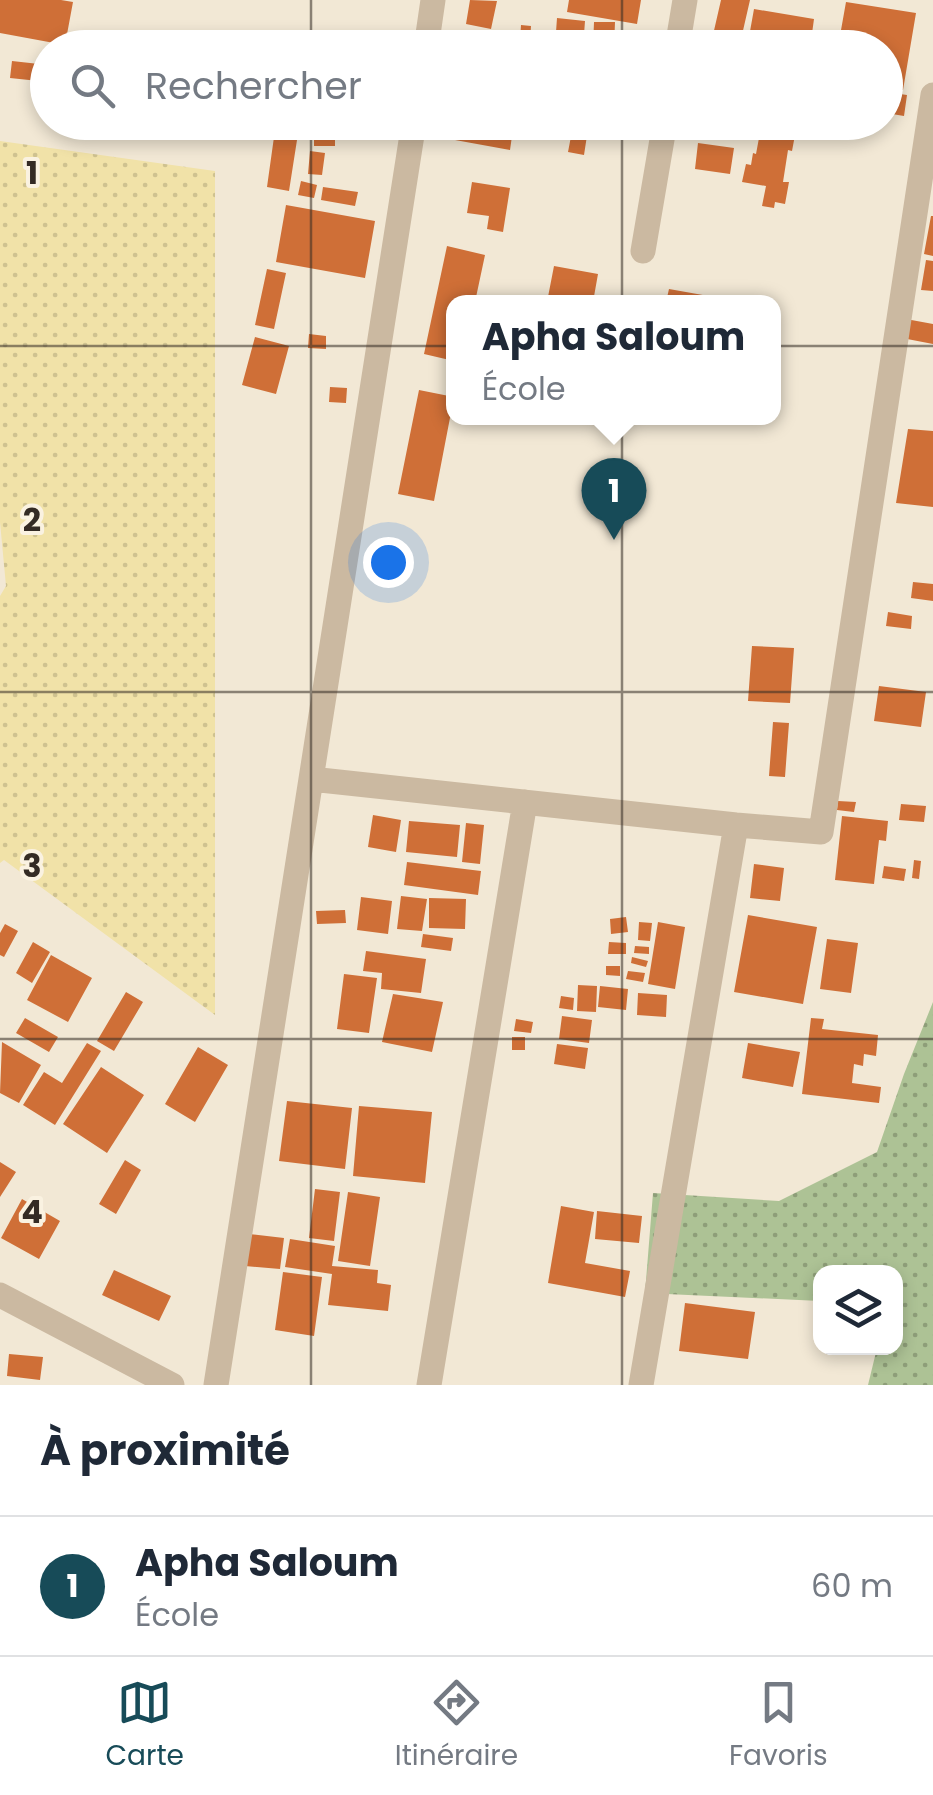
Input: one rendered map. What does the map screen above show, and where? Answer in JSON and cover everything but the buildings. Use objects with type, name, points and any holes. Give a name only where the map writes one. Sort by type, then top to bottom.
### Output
[{"type":"street","points":[[429,30],[433,0]]},
{"type":"street","points":[[680,30],[685,0]]},
{"type":"street","points":[[311,779],[821,832],[933,95]]},
{"type":"street","points":[[216,1385],[411,140]]},
{"type":"street","points":[[644,252],[662,140]]},
{"type":"street","points":[[429,1385],[525,802]]},
{"type":"street","points":[[642,1385],[736,825]]},
{"type":"street","points":[[0,1294],[172,1385]]},
{"type":"green space","points":[[933,1002],[933,1385],[868,1385],[875,1355],[903,1355],[903,1265],[813,1265],[813,1301],[645,1293],[653,1193],[779,1201],[877,1152]]},
{"type":"sand","points":[[0,141],[215,171],[215,1015],[4,860],[0,863],[0,596],[6,586],[0,522]]},
{"type":"place","name":"Apha Saloum","points":[[614,540]]}]
